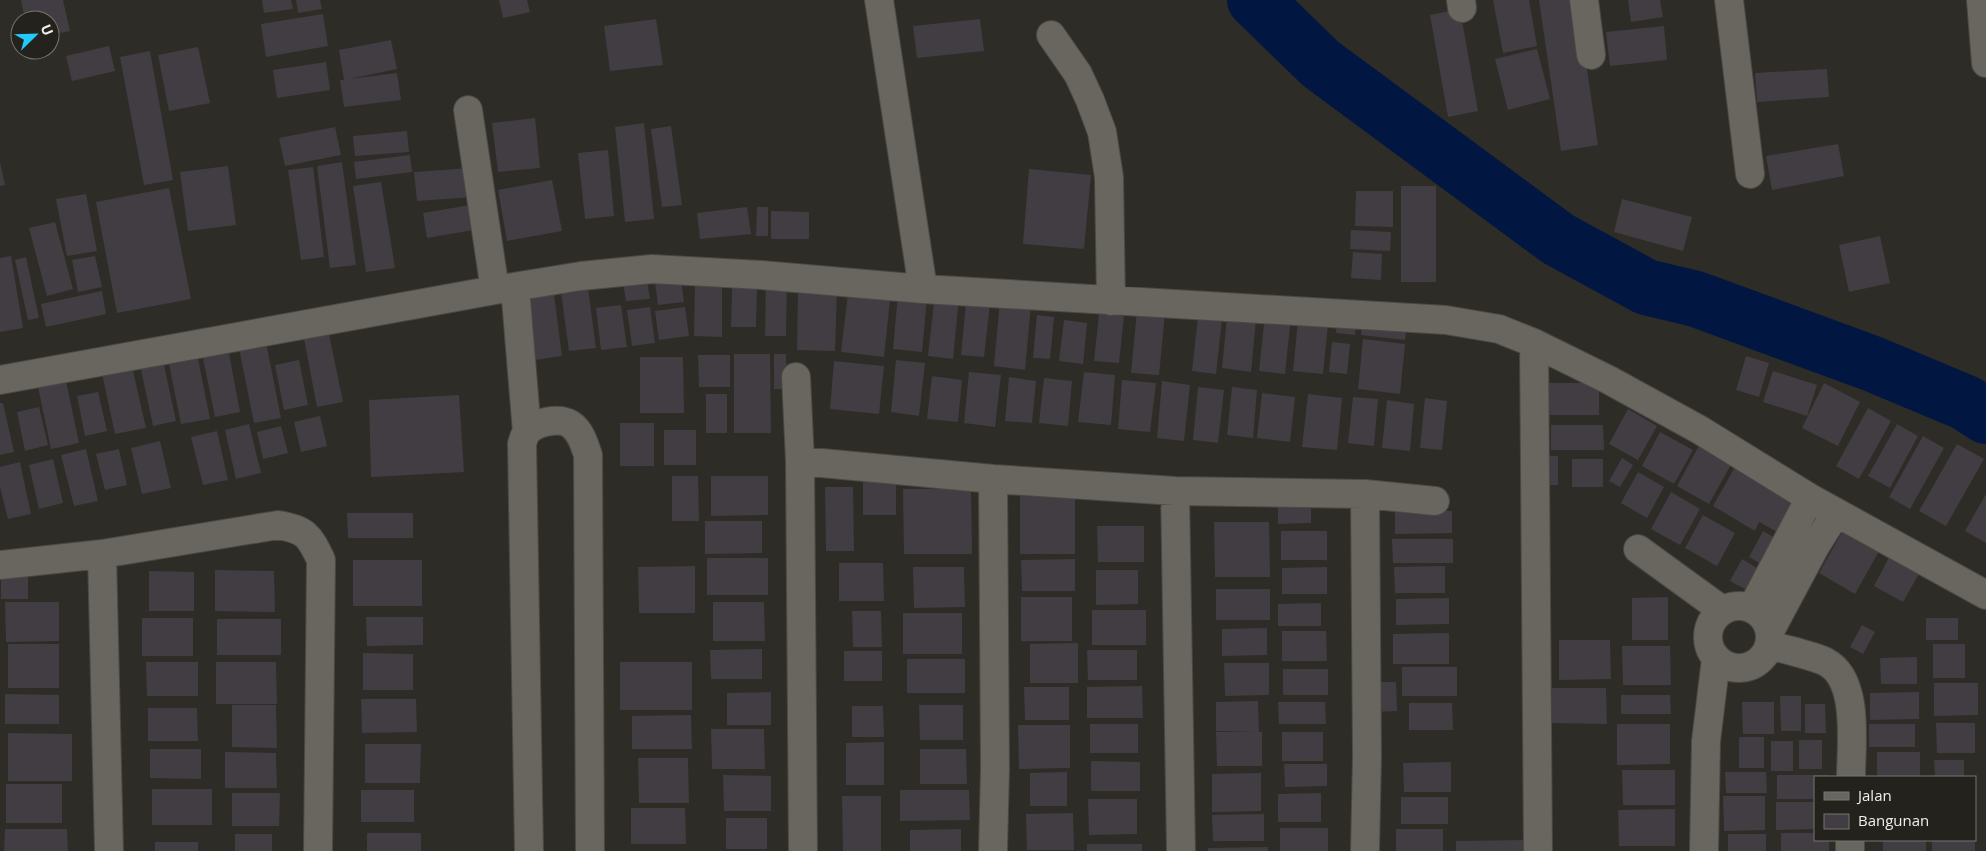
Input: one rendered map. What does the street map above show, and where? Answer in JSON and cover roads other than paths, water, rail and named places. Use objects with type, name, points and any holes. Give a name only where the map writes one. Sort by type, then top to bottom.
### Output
[{"type":"street","points":[[879,0],[923,289]]},
{"type":"street","points":[[1584,0],[1591,55]]},
{"type":"street","points":[[1729,0],[1750,174]]},
{"type":"street","points":[[1980,0],[1986,63]]},
{"type":"street","points":[[1051,35],[1078,74],[1102,132],[1109,176],[1111,301]]},
{"type":"street","points":[[468,110],[505,289],[527,432]]},
{"type":"street","points":[[0,380],[581,276],[652,269],[761,275],[923,289],[1446,320],[1499,329],[1534,343],[1609,380],[1700,430],[1836,513],[1986,595]]},
{"type":"street","points":[[1534,343],[1538,851]]},
{"type":"street","points":[[796,377],[800,461],[804,851]]},
{"type":"street","points":[[529,851],[520,463],[522,444],[527,432],[538,424],[554,421],[569,423],[580,435],[588,455],[590,851]]},
{"type":"street","points":[[800,461],[993,479],[1175,491],[1364,494],[1435,502]]},
{"type":"street","points":[[993,479],[995,769],[993,851]]},
{"type":"street","points":[[1175,491],[1182,851]]},
{"type":"street","points":[[1364,494],[1367,757],[1365,851]]},
{"type":"street","points":[[1752,608],[1810,498]]},
{"type":"street","points":[[1770,638],[1765,618],[1752,608],[1744,606],[1733,606],[1722,610],[1712,620],[1708,633],[1709,647],[1716,659],[1727,666],[1740,669],[1753,666],[1759,662],[1764,657],[1770,638],[1816,545],[1836,513]]},
{"type":"street","points":[[0,566],[35,560],[102,554],[278,525],[297,528],[311,539],[321,560],[318,851]]},
{"type":"street","points":[[1638,549],[1722,610]]},
{"type":"street","points":[[102,554],[109,851]]},
{"type":"street","points":[[1770,638],[1826,662],[1840,674],[1848,691],[1852,717],[1851,776]]},
{"type":"street","points":[[1704,851],[1706,741],[1716,659]]},
{"type":"waterway","points":[[1255,0],[1321,64],[1558,239],[1646,287],[1696,299],[1873,364],[1966,403],[1986,416]]}]
